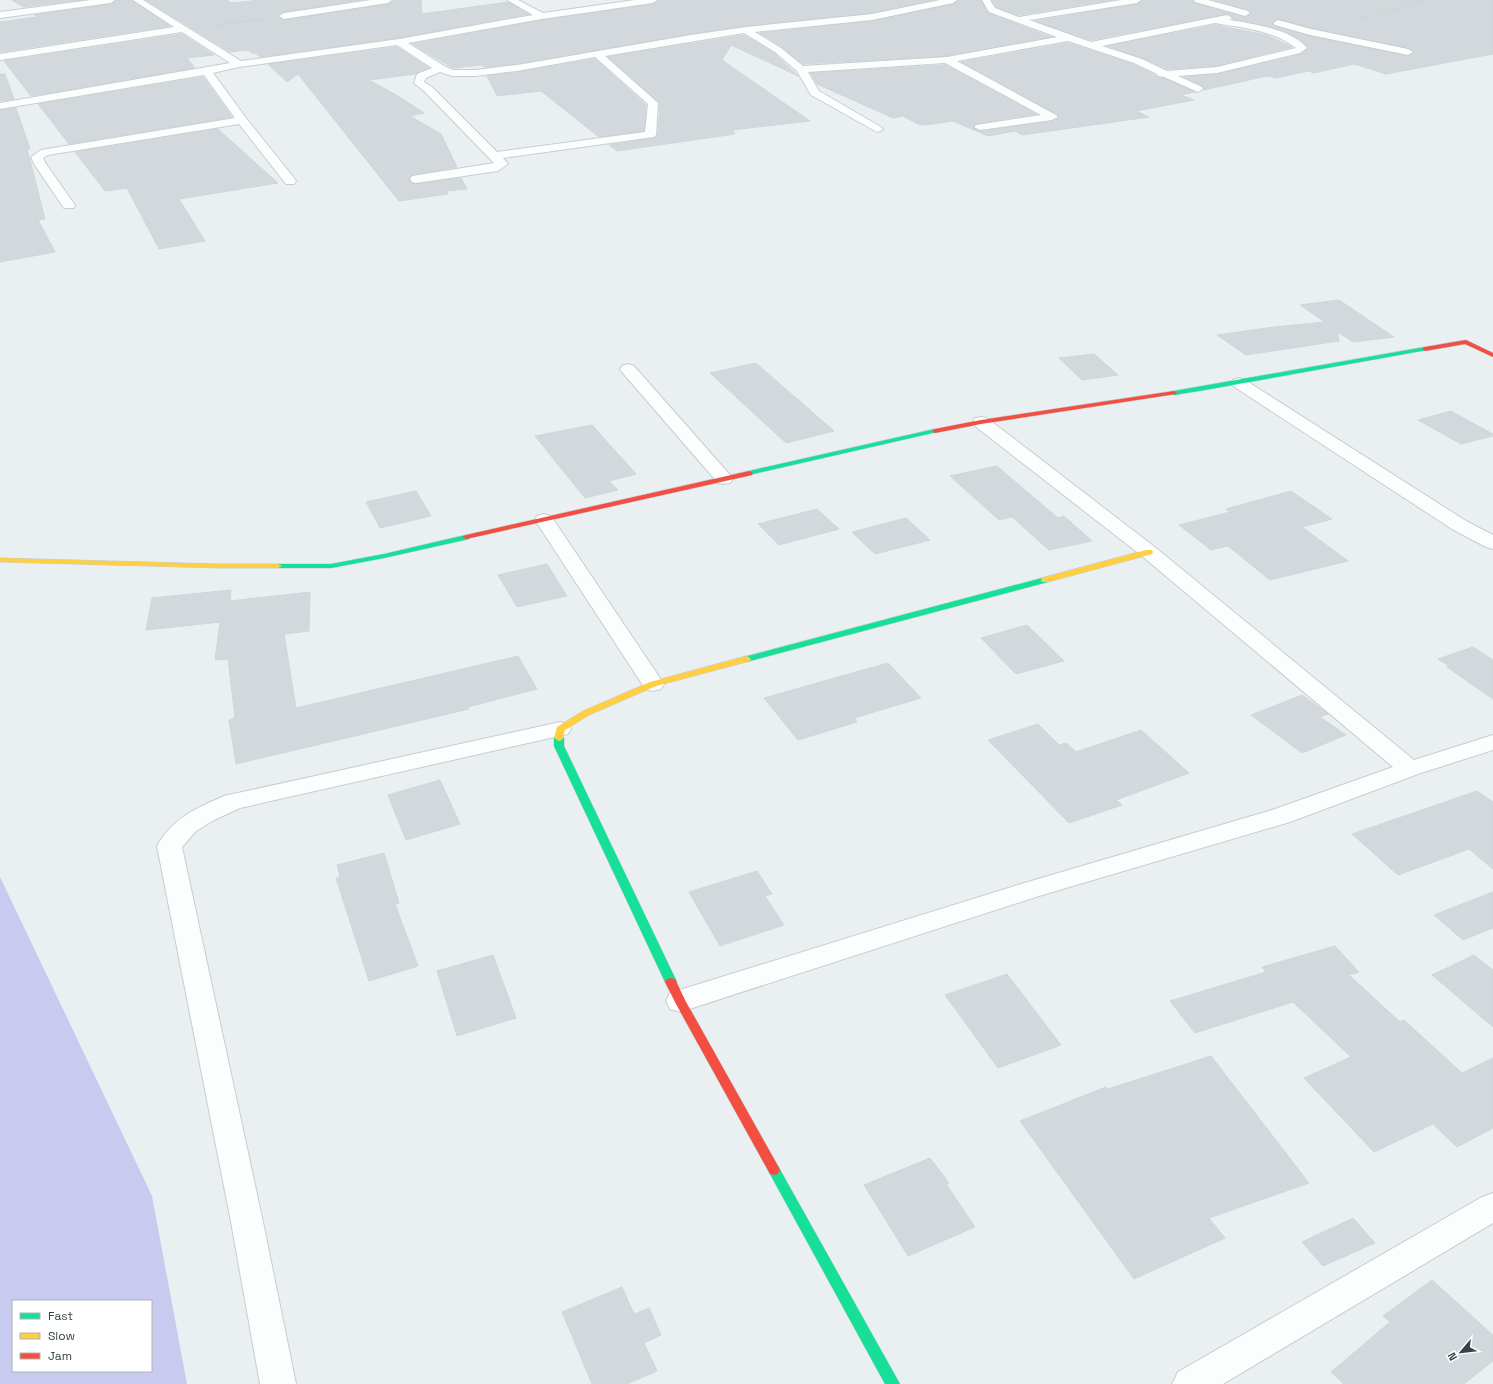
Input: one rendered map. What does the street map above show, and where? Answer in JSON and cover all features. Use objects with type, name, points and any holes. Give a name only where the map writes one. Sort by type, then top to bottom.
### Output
[{"type":"street","points":[[0,15],[111,0]]},
{"type":"street","points":[[137,0],[240,64]]},
{"type":"street","points":[[284,16],[388,0]]},
{"type":"street","points":[[510,0],[542,16]]},
{"type":"street","points":[[0,106],[207,71],[240,64],[399,42],[542,16],[653,0]]},
{"type":"street","points":[[399,42],[440,68],[452,73],[476,73],[517,68],[746,30],[872,17],[953,0]]},
{"type":"street","points":[[986,0],[992,10],[1021,19],[1068,38],[1138,61],[1162,74],[1198,90]]},
{"type":"street","points":[[1021,19],[1137,0]]},
{"type":"street","points":[[1089,45],[1214,20],[1250,15],[1198,0]]},
{"type":"street","points":[[1162,74],[1217,70],[1297,51],[1302,48],[1295,41],[1274,33],[1214,20]]},
{"type":"street","points":[[1267,20],[1310,32],[1408,52]]},
{"type":"street","points":[[0,57],[183,29]]},
{"type":"street","points":[[746,30],[778,50],[801,69],[815,93],[877,129]]},
{"type":"street","points":[[801,69],[947,60],[1068,38]]},
{"type":"street","points":[[495,156],[650,135],[653,103],[597,54]]},
{"type":"street","points":[[947,60],[1052,117],[980,127]]},
{"type":"street","points":[[416,178],[494,168],[502,164],[428,89],[419,82],[421,76],[440,68]]},
{"type":"street","points":[[207,71],[242,120],[290,181]]},
{"type":"street","points":[[69,205],[40,164],[37,157],[45,152],[242,120]]},
{"type":"street","points":[[0,560],[220,566],[331,566],[384,556],[888,441],[981,422],[1239,383],[1308,368],[1466,342],[1493,355]]},
{"type":"street","points":[[628,369],[724,479]]},
{"type":"street","points":[[1239,383],[1459,525],[1493,543]]},
{"type":"street","points":[[981,422],[1149,552],[1410,769]]},
{"type":"street","points":[[544,520],[653,684]]},
{"type":"street","points":[[278,1384],[245,1214],[168,846],[187,825],[205,814],[233,802],[560,729],[586,713],[653,684],[1149,552]]},
{"type":"street","points":[[560,729],[559,746],[680,1001],[893,1384]]},
{"type":"street","points":[[680,1001],[1030,890],[1281,816],[1410,769],[1493,742]]},
{"type":"street","points":[[1190,1384],[1493,1207]]},
{"type":"path","points":[[1310,32],[1428,0]]},
{"type":"path","points":[[183,29],[284,16]]},
{"type":"shaded area","points":[[0,877],[152,1196],[187,1384],[0,1384]]},
{"type":"building","points":[[12,0],[80,0],[23,7]]},
{"type":"building","points":[[116,0],[132,0],[170,26],[0,52],[0,22],[37,17],[34,15],[111,4]]},
{"type":"building","points":[[146,0],[227,0],[231,3],[261,0],[361,0],[284,12],[278,17],[284,20],[388,4],[393,0],[421,0],[422,14],[508,2],[529,14],[399,38],[260,57],[248,50],[230,52]]},
{"type":"building","points":[[658,0],[933,0],[872,13],[746,26],[517,64],[484,67],[482,65],[453,68],[412,44],[542,20],[653,4]]},
{"type":"building","points":[[958,0],[981,0],[988,13],[1051,37],[947,56],[803,64],[782,47],[760,33],[872,21],[953,4]]},
{"type":"building","points":[[992,0],[1112,0],[1019,15],[996,7]]},
{"type":"building","points":[[1142,0],[1193,0],[1195,3],[1245,17],[1251,13],[1248,10],[1214,0],[1493,0],[1493,54],[1386,74],[1354,64],[1314,73],[1308,71],[1276,78],[1267,76],[1204,90],[1203,86],[1184,77],[1217,74],[1300,54],[1308,49],[1308,47],[1301,40],[1283,30],[1233,19],[1233,17],[1227,14],[1091,40],[1035,21],[1137,4]],"holes":[[[1278,19],[1311,28],[1408,48],[1414,53],[1408,56],[1310,36],[1275,26],[1272,23]]]},
{"type":"building","points":[[1215,25],[1267,35],[1292,47],[1217,66],[1167,69],[1108,46]]},
{"type":"building","points":[[182,34],[214,55],[187,58],[195,68],[31,96],[4,61]]},
{"type":"building","points":[[744,35],[774,53],[798,76],[731,45],[722,60],[810,121],[732,130],[735,134],[617,151],[609,145],[655,138],[658,135],[660,103],[608,57]]},
{"type":"building","points":[[1068,43],[1133,64],[1158,77],[1164,78],[1195,92],[1181,95],[1194,100],[1136,111],[1149,117],[1022,135],[1015,131],[988,136],[953,121],[925,125],[918,124],[903,116],[893,118],[817,84],[811,73],[945,65],[1036,114],[975,124],[973,127],[980,131],[1052,121],[1059,117],[1057,114],[961,62]]},
{"type":"building","points":[[397,47],[429,68],[415,74],[369,80],[398,96],[424,113],[410,116],[441,134],[457,167],[412,175],[409,180],[416,184],[461,178],[467,189],[446,191],[448,194],[399,201],[298,74],[287,82],[268,64]]},
{"type":"building","points":[[595,59],[646,105],[644,131],[599,137],[541,91],[497,96],[487,76],[517,72]]},
{"type":"building","points":[[0,74],[5,74],[14,99],[0,101]]},
{"type":"building","points":[[203,77],[232,117],[69,144],[38,104]]},
{"type":"building","points":[[16,108],[30,149],[27,149],[45,219],[38,220],[55,252],[0,262],[0,110]]},
{"type":"building","points":[[218,129],[278,183],[179,199],[205,241],[159,249],[127,188],[105,191],[75,152]]},
{"type":"building","points":[[1339,300],[1394,337],[1353,342],[1338,332],[1339,341],[1246,355],[1217,335],[1325,322],[1300,305]]},
{"type":"building","points":[[1094,354],[1118,375],[1082,380],[1059,358]]},
{"type":"building","points":[[756,363],[834,431],[786,443],[710,373]]},
{"type":"building","points":[[1451,411],[1493,434],[1493,436],[1461,444],[1418,420]]},
{"type":"building","points":[[592,425],[636,474],[609,481],[618,490],[585,498],[535,436]]},
{"type":"building","points":[[997,466],[1058,518],[1064,516],[1092,541],[1049,550],[1012,517],[999,520],[950,476]]},
{"type":"building","points":[[416,491],[431,516],[380,528],[366,502]]},
{"type":"building","points":[[1291,491],[1332,519],[1302,527],[1348,561],[1270,580],[1228,546],[1211,550],[1179,525],[1230,512],[1226,509]]},
{"type":"building","points":[[817,509],[839,529],[779,545],[758,524]]},
{"type":"building","points":[[906,518],[930,540],[875,554],[852,532]]},
{"type":"building","points":[[547,564],[567,596],[517,607],[498,575]]},
{"type":"building","points":[[231,590],[230,601],[310,592],[309,631],[284,634],[296,708],[518,656],[537,689],[468,707],[469,709],[236,764],[229,720],[235,718],[228,659],[215,660],[220,622],[146,630],[152,598]]},
{"type":"building","points":[[1027,625],[1064,661],[1016,674],[981,638]]},
{"type":"building","points":[[1473,647],[1493,660],[1493,699],[1438,659]]},
{"type":"building","points":[[888,663],[921,698],[854,718],[857,722],[798,740],[764,698]]},
{"type":"building","points":[[1302,695],[1328,714],[1320,717],[1346,735],[1302,753],[1251,715]]},
{"type":"building","points":[[1038,724],[1059,745],[1066,743],[1076,752],[1141,730],[1189,773],[1116,800],[1122,805],[1069,823],[988,740]]},
{"type":"building","points":[[440,780],[460,824],[406,840],[388,795]]},
{"type":"building","points":[[1477,791],[1493,802],[1493,869],[1469,849],[1398,875],[1352,834]]},
{"type":"building","points":[[384,853],[399,903],[395,904],[418,966],[369,981],[336,878],[340,877],[337,865]]},
{"type":"building","points":[[757,871],[772,894],[765,896],[784,925],[720,946],[689,892]]},
{"type":"building","points":[[1493,892],[1493,928],[1463,940],[1434,915]]},
{"type":"building","points":[[1335,946],[1359,972],[1349,975],[1400,1022],[1404,1020],[1462,1073],[1493,1058],[1493,1128],[1457,1147],[1433,1124],[1374,1152],[1304,1078],[1351,1057],[1293,1002],[1195,1033],[1170,1001],[1266,972],[1262,967]]},
{"type":"building","points":[[493,955],[516,1018],[457,1036],[437,971]]},
{"type":"building","points":[[1474,955],[1493,970],[1493,1027],[1432,975]]},
{"type":"building","points":[[1007,974],[1061,1045],[998,1068],[945,995]]},
{"type":"building","points":[[1211,1056],[1309,1183],[1209,1218],[1225,1238],[1134,1279],[1020,1121],[1106,1087],[1108,1089]]},
{"type":"building","points":[[930,1158],[949,1183],[946,1184],[975,1227],[908,1256],[864,1185]]},
{"type":"building","points":[[1353,1218],[1375,1243],[1323,1266],[1302,1242]]},
{"type":"building","points":[[1432,1280],[1493,1335],[1493,1361],[1464,1384],[1344,1384],[1331,1372],[1390,1322],[1383,1316]]},
{"type":"building","points":[[622,1287],[634,1314],[649,1308],[661,1335],[644,1343],[657,1371],[627,1384],[592,1384],[562,1312]]},
{"type":"traffic: fast","points":[[1174,393],[1425,349]]},
{"type":"traffic: fast","points":[[749,473],[935,431]]},
{"type":"traffic: fast","points":[[278,566],[331,566],[384,556],[466,537]]},
{"type":"traffic: fast","points":[[747,659],[1045,580]]},
{"type":"traffic: fast","points":[[559,738],[559,746],[671,982]]},
{"type":"traffic: fast","points":[[774,1170],[893,1384]]},
{"type":"traffic: slow","points":[[1045,580],[1149,552]]},
{"type":"traffic: slow","points":[[0,560],[220,566],[278,566]]},
{"type":"traffic: slow","points":[[559,738],[560,729],[586,713],[653,684],[747,659]]},
{"type":"traffic: jam","points":[[1425,349],[1466,342],[1493,355]]},
{"type":"traffic: jam","points":[[935,431],[981,422],[1174,393]]},
{"type":"traffic: jam","points":[[466,537],[749,473]]},
{"type":"traffic: jam","points":[[671,982],[680,1001],[774,1170]]}]
